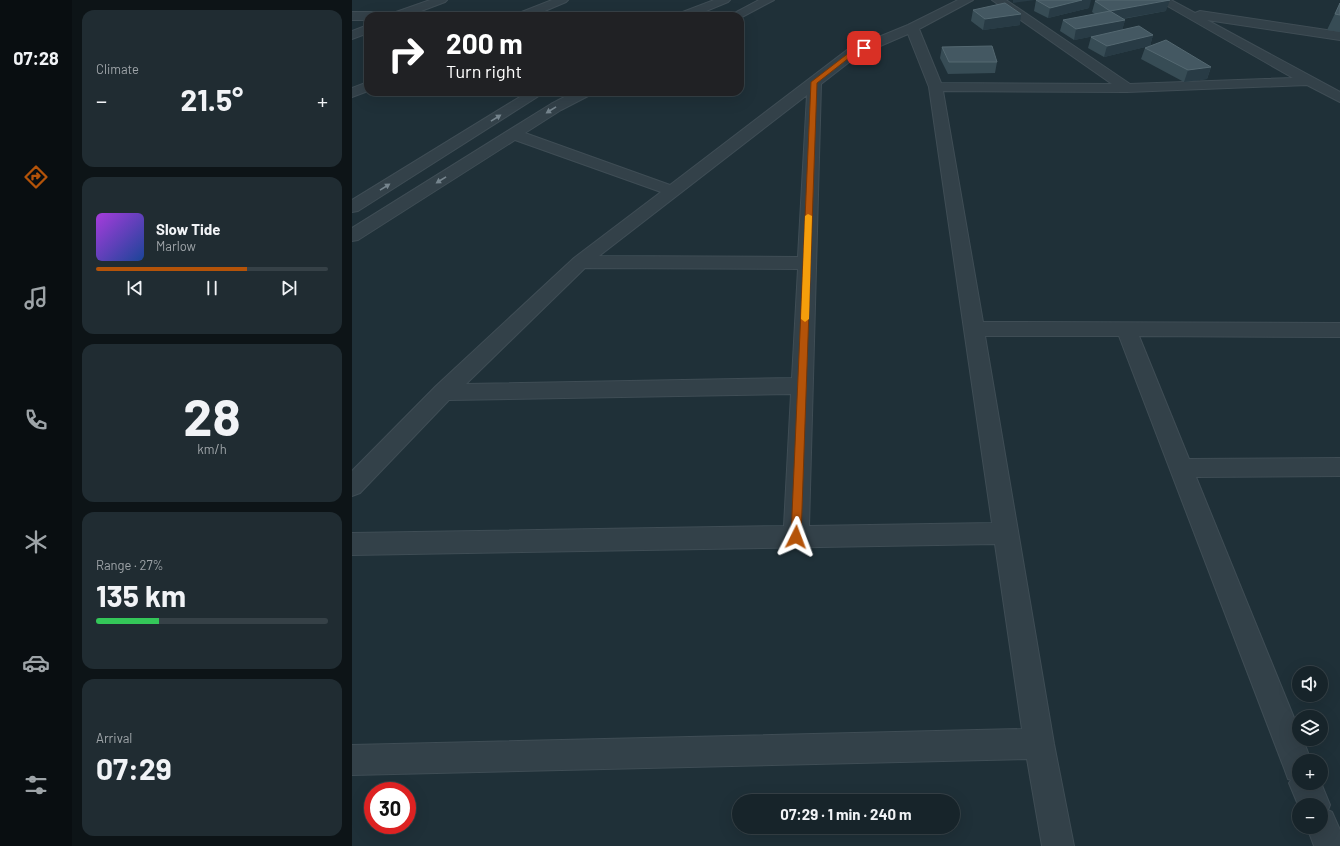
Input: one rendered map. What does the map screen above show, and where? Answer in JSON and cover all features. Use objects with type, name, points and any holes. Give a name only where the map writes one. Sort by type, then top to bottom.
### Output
[{"type":"street","points":[[408,12],[442,0]]},
{"type":"street","points":[[533,12],[562,0]]},
{"type":"street","points":[[694,12],[724,0]]},
{"type":"street","points":[[743,12],[768,0]]},
{"type":"street","points":[[352,486],[444,392],[580,262],[852,53],[912,28],[967,0]]},
{"type":"street","points":[[998,0],[1127,88]]},
{"type":"street","points":[[1163,0],[1340,98]]},
{"type":"street","points":[[1184,12],[1340,36]]},
{"type":"street","points":[[352,16],[364,16]]},
{"type":"street","points":[[912,28],[936,87],[1039,744],[1058,846]]},
{"type":"street","points":[[352,36],[364,31]]},
{"type":"street","points":[[936,87],[1127,88],[1309,81]]},
{"type":"street","points":[[796,537],[814,82]]},
{"type":"street","points":[[352,94],[364,88]]},
{"type":"street","points":[[352,207],[532,96]]},
{"type":"street","points":[[352,236],[556,107],[577,96]]},
{"type":"street","points":[[513,134],[673,191]]},
{"type":"street","points":[[580,262],[806,263]]},
{"type":"street","points":[[973,329],[1340,330]]},
{"type":"street","points":[[1127,330],[1293,754]]},
{"type":"street","points":[[444,392],[803,386]]},
{"type":"street","points":[[1180,468],[1340,467]]},
{"type":"street","points":[[352,544],[1007,533]]},
{"type":"street","points":[[352,760],[1039,744]]},
{"type":"street","points":[[1325,834],[1330,846]]},
{"type":"building","points":[[1036,0],[1082,0],[1050,8]]},
{"type":"building","points":[[1170,0],[1110,11],[1095,1]]},
{"type":"building","points":[[1005,3],[1021,14],[985,19],[973,10]]},
{"type":"building","points":[[1340,3],[1340,15],[1335,14]]},
{"type":"building","points":[[1110,11],[1125,20],[1076,29],[1063,20]]},
{"type":"building","points":[[1139,26],[1153,35],[1107,46],[1091,37]]},
{"type":"building","points":[[1166,40],[1211,67],[1188,70],[1145,48]]},
{"type":"building","points":[[992,46],[997,62],[949,62],[942,47]]},
{"type":"slow traffic","points":[[805,319],[808,216]]},
{"type":"route","points":[[796,537],[814,82],[852,53],[864,48]]}]
